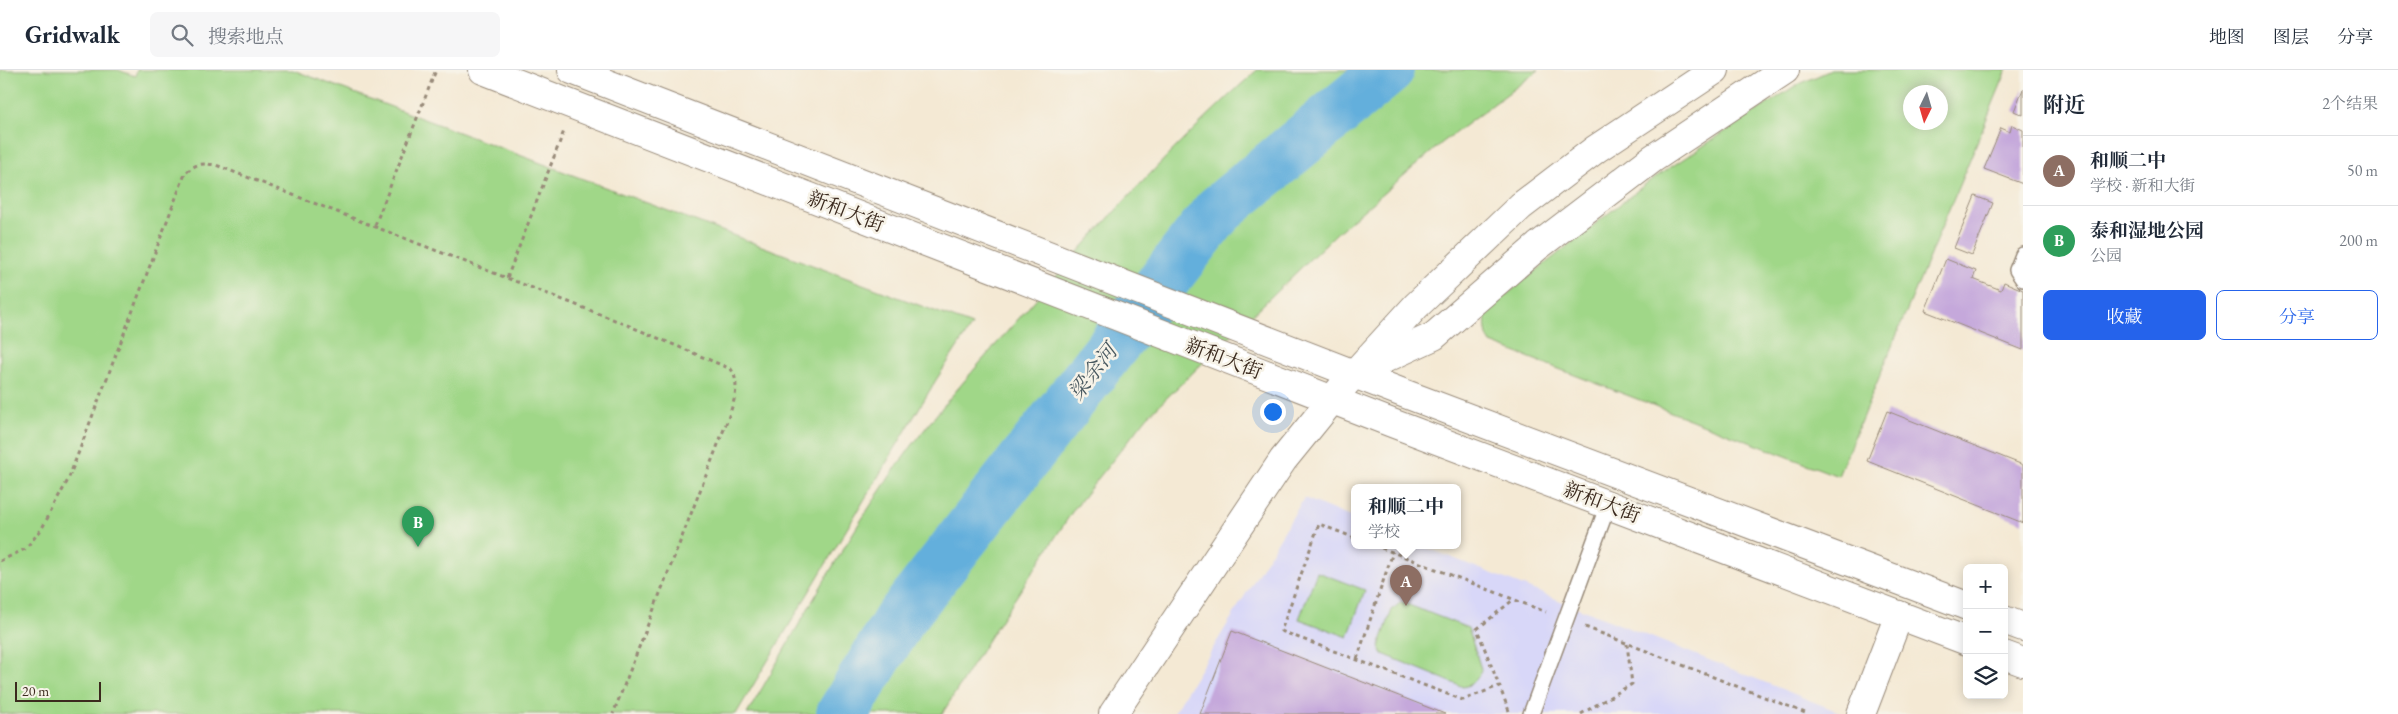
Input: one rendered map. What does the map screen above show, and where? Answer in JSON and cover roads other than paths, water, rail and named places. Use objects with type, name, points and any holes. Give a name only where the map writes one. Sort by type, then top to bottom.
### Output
[{"type":"main road","name":"新和大街","points":[[482,70],[1332,400],[1963,639]]},
{"type":"main road","name":"新和大街","points":[[572,70],[1354,373],[1963,604]]},
{"type":"main road","points":[[1113,714],[1283,460],[1354,373],[1416,306],[1521,206],[1596,149],[1715,70]]},
{"type":"main road","points":[[1354,373],[1434,336],[1538,246],[1644,165],[1785,70]]},
{"type":"main road","points":[[1861,714],[1899,615]]},
{"type":"main road","points":[[2008,622],[2023,628]]},
{"type":"main road","points":[[2008,656],[2023,662]]},
{"type":"lane","points":[[2023,255],[2017,270],[2023,278]]},
{"type":"lane","points":[[1531,714],[1608,505]]},
{"type":"waterway","name":"梁余河","points":[[842,714],[899,620],[1218,211],[1388,70]]},
{"type":"place","name":"泰和湿地公园","points":[[418,547]]},
{"type":"place","name":"和顺二中","points":[[1406,606]]}]
